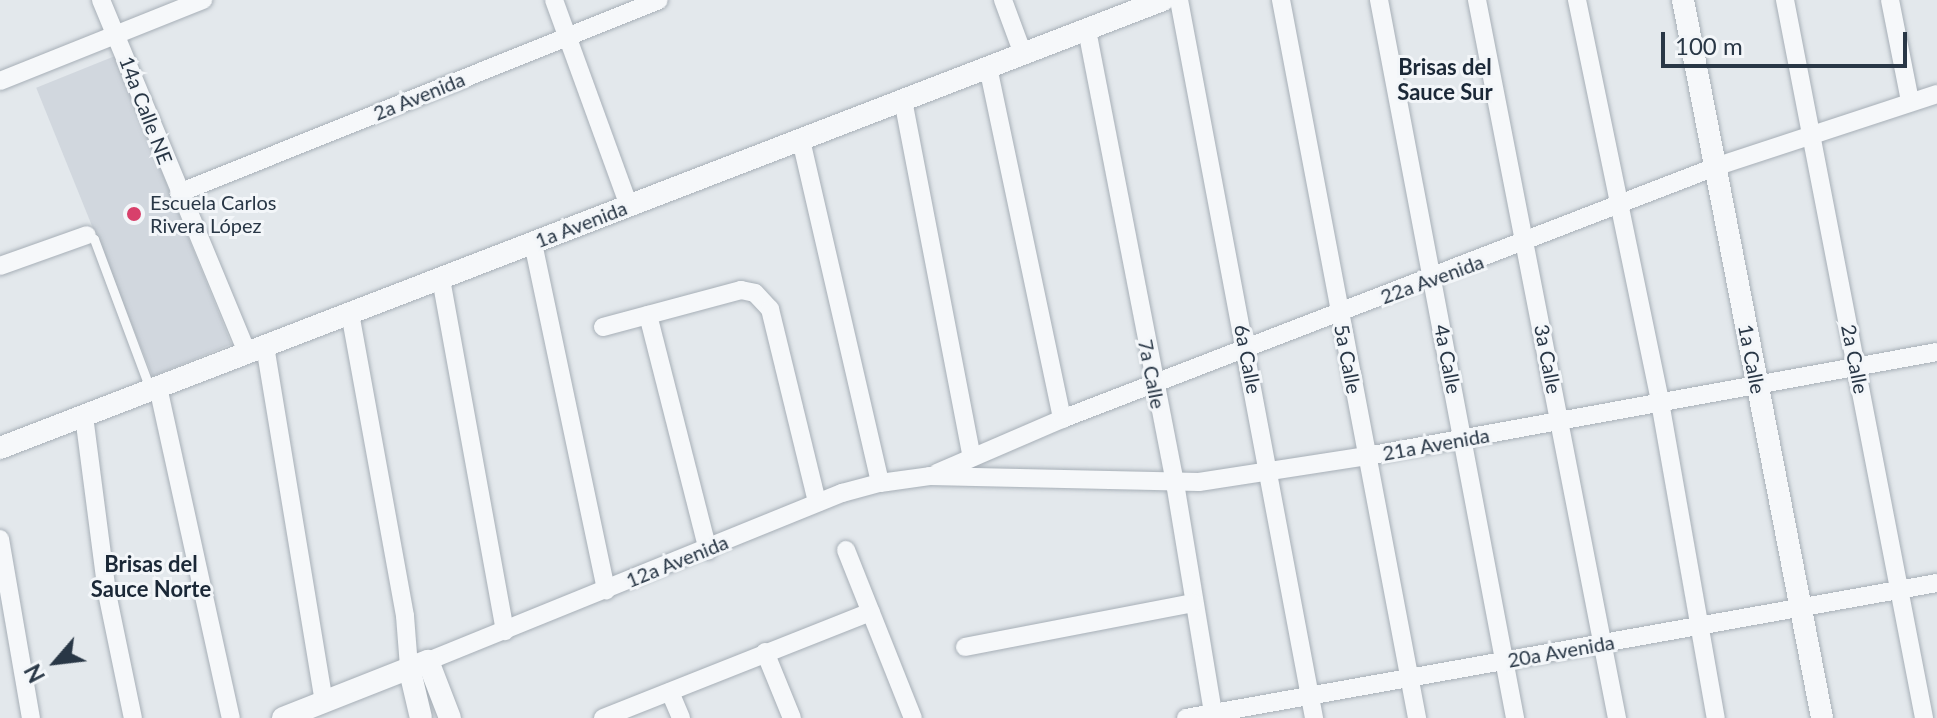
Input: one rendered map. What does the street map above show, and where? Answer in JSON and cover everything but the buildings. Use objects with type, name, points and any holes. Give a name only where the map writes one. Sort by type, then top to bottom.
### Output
[{"type":"street","name":"14a Calle NE","points":[[101,0],[179,193],[256,349],[324,702]]},
{"type":"street","points":[[0,81],[203,0]]},
{"type":"street","points":[[554,0],[629,206]]},
{"type":"street","name":"2a Avenida","points":[[179,193],[659,0]]},
{"type":"street","points":[[1003,0],[1023,54]]},
{"type":"street","name":"1a Avenida","points":[[0,448],[1163,0]]},
{"type":"street","name":"6a Calle","points":[[1179,0],[1314,718]]},
{"type":"street","name":"5a Calle","points":[[1281,0],[1417,718]]},
{"type":"street","name":"4a Calle","points":[[1379,0],[1515,718]]},
{"type":"street","name":"3a Calle","points":[[1477,0],[1617,718]]},
{"type":"street","points":[[1577,0],[1660,402],[1716,718]]},
{"type":"street","name":"1a Calle","points":[[1683,0],[1822,718]]},
{"type":"street","name":"2a Calle","points":[[1785,0],[1924,718]]},
{"type":"street","points":[[1890,0],[1910,101]]},
{"type":"street","name":"7a Calle","points":[[1087,30],[1153,383],[1175,483],[1214,716]]},
{"type":"street","points":[[988,67],[1062,419]]},
{"type":"street","name":"22a Avenida","points":[[930,476],[1153,383],[1433,279],[1715,167],[1811,132],[1937,94]]},
{"type":"street","points":[[903,100],[972,457]]},
{"type":"street","points":[[801,140],[880,483]]},
{"type":"street","points":[[0,266],[87,235]]},
{"type":"street","points":[[533,243],[606,590]]},
{"type":"street","points":[[441,279],[505,631]]},
{"type":"street","points":[[603,327],[741,290],[763,300],[770,309],[817,502]]},
{"type":"street","points":[[350,313],[405,616],[418,664],[421,718]]},
{"type":"street","points":[[648,315],[708,550]]},
{"type":"street","name":"21a Avenida","points":[[930,476],[1175,483],[1269,472],[1463,440],[1937,352]]},
{"type":"street","points":[[155,389],[231,718]]},
{"type":"street","points":[[84,416],[107,593],[133,718]]},
{"type":"street","name":"12a Avenida","points":[[283,718],[708,550],[817,502],[880,483],[930,476]]},
{"type":"street","points":[[0,539],[31,718]]},
{"type":"street","points":[[846,550],[913,718]]},
{"type":"street","name":"20a Avenida","points":[[1186,718],[1214,716],[1310,695],[1937,583]]},
{"type":"street","points":[[965,647],[1193,603]]},
{"type":"street","points":[[603,718],[871,612]]},
{"type":"street","points":[[765,652],[792,718]]},
{"type":"street","points":[[418,664],[450,718]]},
{"type":"street","points":[[670,692],[681,718]]},
{"type":"lane","points":[[87,235],[94,239],[155,389]]},
{"type":"shaded area","name":"Escuela Carlos Rivera López","points":[[115,56],[232,344],[153,376],[36,88]]},
{"type":"place","name":"Escuela Carlos Rivera López","points":[[134,214]]},
{"type":"district","name":"Brisas del Sauce Sur","points":[[1445,78]]},
{"type":"district","name":"Brisas del Sauce Norte","points":[[151,576]]}]
